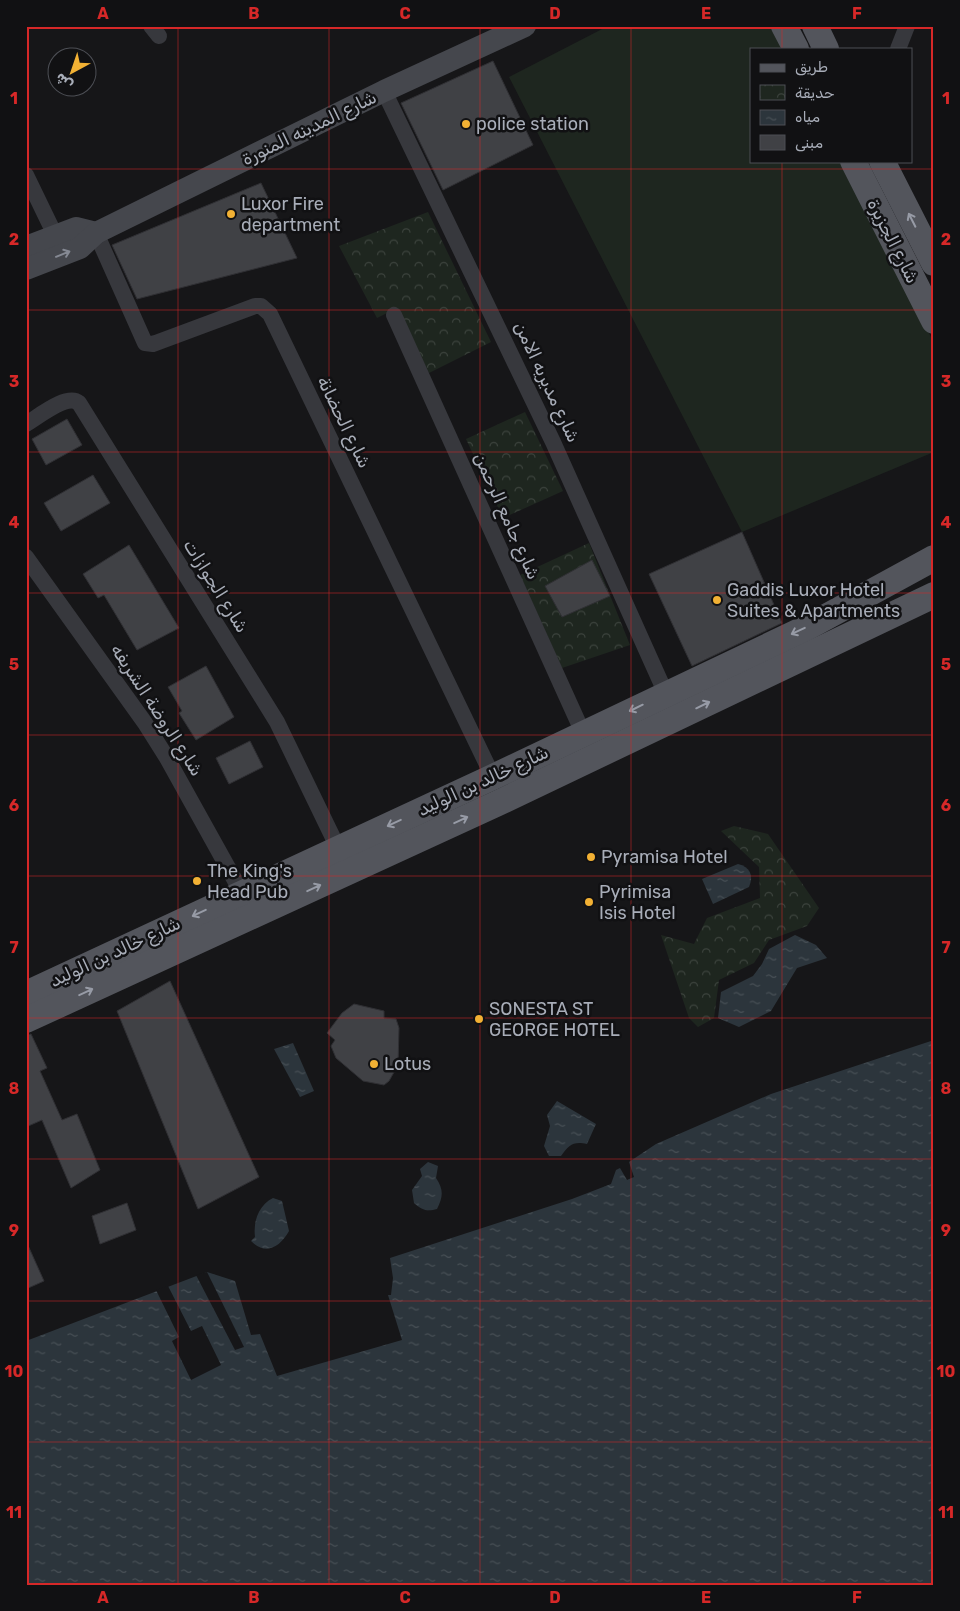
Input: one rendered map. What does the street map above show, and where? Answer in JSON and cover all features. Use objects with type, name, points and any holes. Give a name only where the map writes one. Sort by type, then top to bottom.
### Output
[{"type":"main road","name":"شارع المدينه المنورة","points":[[26,269],[80,248],[96,233],[384,91],[525,26]]},
{"type":"main road","points":[[784,26],[795,48]]},
{"type":"main road","points":[[815,26],[826,48]]},
{"type":"main road","name":"شارع الجزيرة","points":[[854,162],[934,321]]},
{"type":"main road","name":"شارع الجزيرة","points":[[883,162],[931,250]]},
{"type":"main road","points":[[26,247],[76,228],[96,233]]},
{"type":"main road","name":"شارع خالد بن الوليد","points":[[26,1020],[39,997],[242,893],[493,777],[850,606],[934,558]]},
{"type":"main road","name":"شارع خالد بن الوليد","points":[[39,997],[496,804],[934,595]]},
{"type":"street","points":[[898,48],[907,26]]},
{"type":"street","name":"شارع مديريه الامن","points":[[384,91],[540,416],[666,694]]},
{"type":"street","points":[[26,175],[55,235]]},
{"type":"street","name":"شارع الحضانة","points":[[96,233],[145,343],[153,344],[255,306],[266,310],[270,314],[493,777]]},
{"type":"street","name":"شارع جامع الرحمن","points":[[394,315],[583,733]]},
{"type":"street","name":"شارع الجوازات","points":[[26,424],[66,400],[75,400],[79,403],[277,722],[338,848]]},
{"type":"street","name":"شارع الروضة الشريفه","points":[[26,557],[145,723],[167,758],[242,893]]},
{"type":"green space","points":[[608,26],[776,26],[787,48],[750,48],[750,162],[844,162],[934,343],[934,452],[742,532],[509,77]]},
{"type":"green space","points":[[428,212],[491,342],[429,373],[397,308],[377,318],[339,246]]},
{"type":"green space","points":[[525,412],[563,491],[503,518],[466,439]]},
{"type":"green space","points":[[589,543],[630,645],[562,668],[520,575]],"holes":[[[592,561],[609,596],[562,617],[545,586]]]},
{"type":"green space","points":[[734,826],[768,834],[819,908],[807,926],[769,940],[754,963],[719,980],[714,1018],[698,1027],[689,1018],[661,935],[694,944],[707,918],[760,898],[759,867],[721,831]]},
{"type":"water","points":[[738,864],[750,872],[749,887],[713,904],[702,879]]},
{"type":"water","points":[[795,935],[816,945],[827,958],[797,968],[771,1011],[739,1027],[718,1018],[721,992],[753,976],[762,964],[769,949]]},
{"type":"water","points":[[934,1040],[934,1585],[26,1585],[26,1341],[207,1272],[235,1281],[251,1335],[260,1334],[277,1376],[402,1340],[388,1295],[391,1295],[393,1278],[390,1258],[572,1199],[611,1184],[616,1170],[620,1168],[627,1180],[634,1177],[629,1162],[656,1144],[771,1094]]},
{"type":"water","points":[[293,1043],[314,1091],[300,1097],[274,1049]]},
{"type":"water","points":[[557,1101],[596,1124],[587,1144],[578,1143],[569,1147],[561,1156],[549,1156],[544,1146],[550,1126],[547,1115]]},
{"type":"water","points":[[428,1162],[438,1166],[436,1178],[442,1194],[437,1209],[430,1210],[422,1209],[414,1203],[412,1190],[422,1176],[420,1169]]},
{"type":"water","points":[[273,1198],[282,1201],[289,1231],[277,1245],[267,1249],[257,1246],[251,1241],[255,1237],[255,1225],[258,1214],[264,1205]]},
{"type":"pier","points":[[207,1272],[244,1347],[235,1350],[196,1275]]},
{"type":"pier","points":[[168,1286],[191,1331],[202,1326],[221,1365],[191,1380],[172,1341],[179,1337],[156,1290]]},
{"type":"building","name":"police station","points":[[493,61],[533,145],[443,190],[401,103]]},
{"type":"building","name":"Luxor Fire department","points":[[261,183],[297,258],[137,299],[112,245]]},
{"type":"building","points":[[67,419],[82,445],[46,465],[32,439]]},
{"type":"building","points":[[93,475],[110,503],[61,531],[44,503]]},
{"type":"building","name":"Gaddis Luxor Hotel Suites & Apartments","points":[[742,532],[782,623],[692,666],[649,574]]},
{"type":"building","points":[[129,545],[179,628],[137,650],[104,595],[98,598],[83,574]]},
{"type":"building","points":[[592,560],[610,596],[562,617],[545,586]]},
{"type":"building","points":[[206,666],[234,717],[196,740],[179,713],[182,711],[168,687]]},
{"type":"building","points":[[250,741],[263,767],[229,784],[216,758]]},
{"type":"building","points":[[170,981],[259,1177],[198,1209],[117,1011]]},
{"type":"building","points":[[354,1004],[384,1011],[384,1018],[396,1019],[399,1028],[398,1065],[389,1081],[384,1085],[363,1081],[336,1058],[331,1046],[335,1040],[327,1033],[342,1013]]},
{"type":"building","points":[[31,1034],[47,1068],[40,1071],[62,1120],[77,1114],[100,1170],[71,1188],[42,1120],[26,1127],[26,1035]]},
{"type":"building","points":[[127,1203],[136,1230],[100,1244],[92,1216]]},
{"type":"building","points":[[26,1241],[44,1281],[26,1289]]},
{"type":"place","name":"police station","points":[[466,124]]},
{"type":"place","name":"Luxor Fire department","points":[[231,214]]},
{"type":"place","name":"Gaddis Luxor Hotel Suites & Apartments","points":[[717,600]]},
{"type":"place","name":"Pyramisa Hotel","points":[[591,857]]},
{"type":"place","name":"The King's Head Pub","points":[[197,881]]},
{"type":"place","name":"Pyrimisa Isis Hotel","points":[[589,902]]},
{"type":"place","name":"SONESTA ST GEORGE HOTEL","points":[[479,1019]]},
{"type":"place","name":"Lotus","points":[[374,1064]]}]
